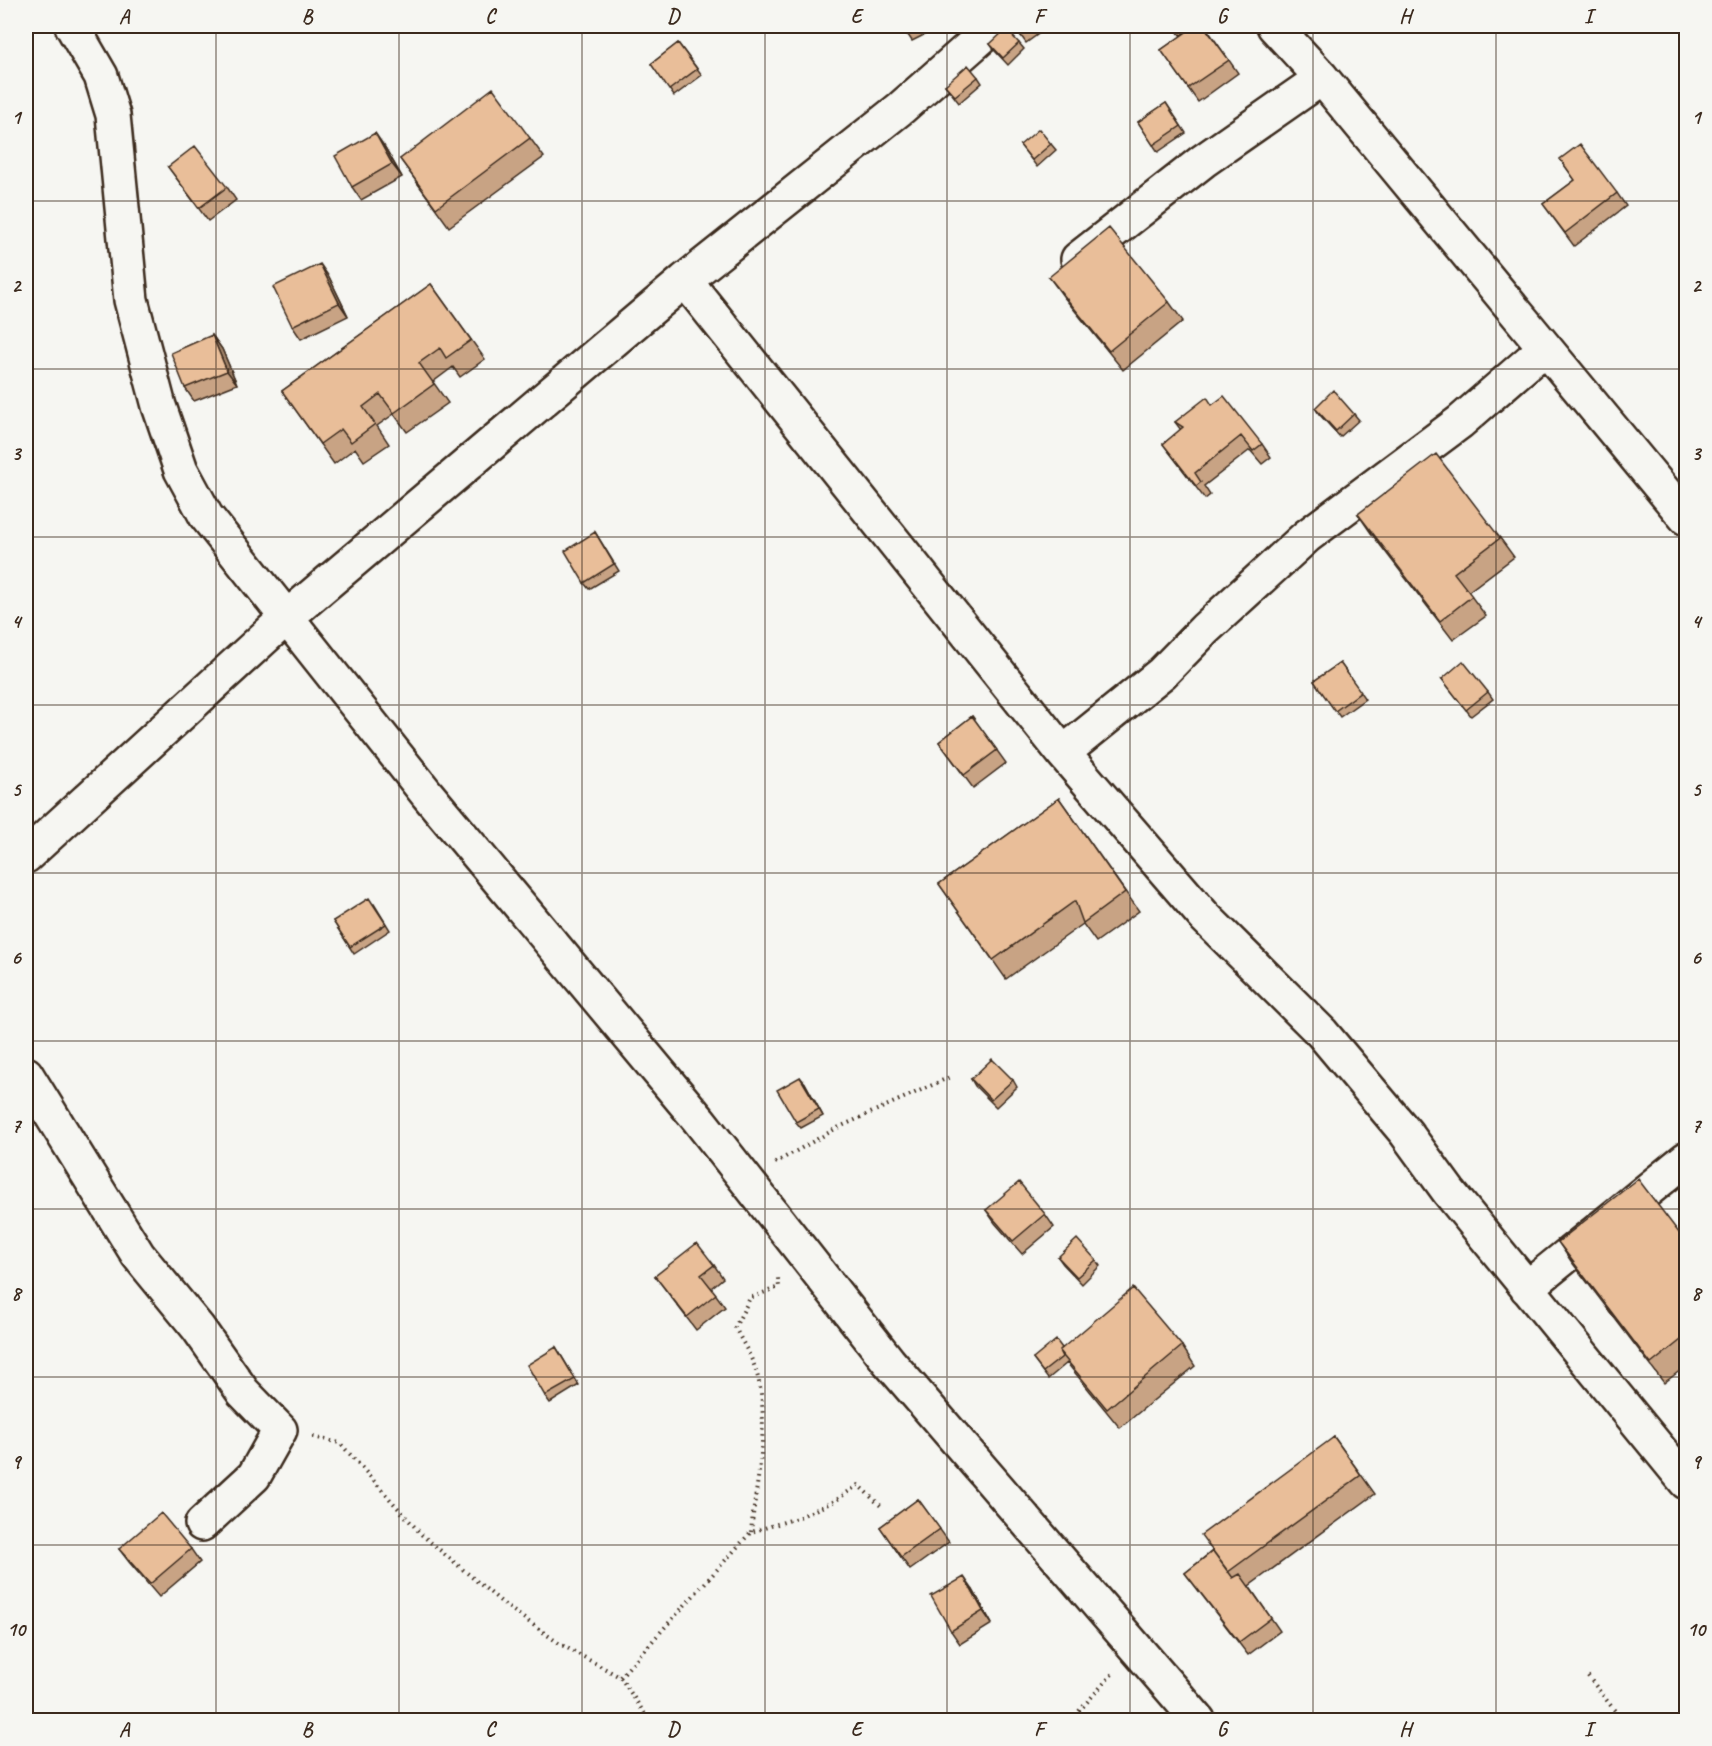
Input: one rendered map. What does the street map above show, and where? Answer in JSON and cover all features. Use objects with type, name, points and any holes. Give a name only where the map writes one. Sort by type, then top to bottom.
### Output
[{"type":"street","points":[[72,26],[101,76],[113,115],[131,300],[159,406],[181,470],[206,516],[427,794],[745,1177],[889,1362],[1198,1720]]},
{"type":"street","points":[[26,856],[287,617],[685,280],[901,108],[994,26]]},
{"type":"street","points":[[1274,26],[1322,78],[1686,518]]},
{"type":"street","points":[[1067,268],[1203,161],[1322,78]]},
{"type":"street","points":[[685,280],[1063,753],[1204,916],[1322,1033],[1406,1133],[1449,1192],[1686,1482]]},
{"type":"street","points":[[1063,753],[1162,673],[1205,629],[1307,536],[1460,422],[1545,348]]},
{"type":"street","points":[[26,1074],[138,1255],[198,1328],[243,1392],[280,1430],[254,1476],[202,1524]]},
{"type":"street","points":[[1527,1288],[1686,1160]]},
{"type":"path","points":[[745,1177],[790,1156],[835,1129],[950,1077]]},
{"type":"path","points":[[751,1532],[762,1439],[762,1405],[754,1366],[735,1327],[750,1298],[779,1287],[772,1237],[778,1220]]},
{"type":"path","points":[[280,1430],[340,1443],[422,1535],[505,1605],[560,1644],[620,1677],[649,1720]]},
{"type":"path","points":[[620,1677],[751,1532],[797,1518],[835,1501],[858,1485],[882,1508]]},
{"type":"path","points":[[1071,1720],[1136,1647]]},
{"type":"path","points":[[1588,1676],[1622,1720]]},
{"type":"building","points":[[902,26],[925,26],[907,35]]},
{"type":"building","points":[[1014,26],[1036,26],[1021,36]]},
{"type":"building","points":[[1173,26],[1192,26],[1181,35]]},
{"type":"building","points":[[1195,26],[1204,26],[1229,60],[1188,88],[1161,50]]},
{"type":"building","points":[[1006,29],[1019,43],[1003,58],[990,44]]},
{"type":"building","points":[[678,43],[697,69],[669,90],[651,64]]},
{"type":"building","points":[[968,65],[978,77],[955,96],[945,85]]},
{"type":"building","points":[[493,88],[530,138],[436,208],[400,159]]},
{"type":"building","points":[[1166,103],[1181,126],[1153,145],[1138,122]]},
{"type":"building","points":[[1039,129],[1051,144],[1032,160],[1020,145]]},
{"type":"building","points":[[375,133],[392,164],[352,187],[335,156]]},
{"type":"building","points":[[1580,144],[1617,193],[1565,233],[1543,204],[1575,180],[1560,159]]},
{"type":"building","points":[[195,146],[227,187],[199,208],[168,167]]},
{"type":"building","points":[[1109,228],[1169,302],[1109,351],[1049,277]]},
{"type":"building","points":[[320,264],[339,303],[292,326],[273,287]]},
{"type":"building","points":[[431,284],[471,340],[446,358],[440,348],[419,363],[434,384],[394,413],[380,394],[363,407],[375,424],[351,442],[341,429],[320,444],[282,391]]},
{"type":"building","points":[[212,335],[227,371],[185,388],[171,353]]},
{"type":"building","points":[[1333,390],[1354,414],[1336,431],[1315,408]]},
{"type":"building","points":[[1224,396],[1262,444],[1253,451],[1241,436],[1195,473],[1201,482],[1196,486],[1163,444],[1183,427],[1175,422],[1207,397],[1212,405]]},
{"type":"building","points":[[1436,454],[1500,538],[1454,573],[1472,596],[1440,621],[1358,514]]},
{"type":"building","points":[[595,532],[614,564],[584,583],[565,551]]},
{"type":"building","points":[[1463,661],[1488,692],[1466,710],[1442,679]]},
{"type":"building","points":[[1340,663],[1361,692],[1335,711],[1314,681]]},
{"type":"building","points":[[972,716],[997,750],[964,775],[939,742]]},
{"type":"building","points":[[1059,798],[1125,892],[1083,923],[1075,901],[993,960],[939,884]]},
{"type":"building","points":[[369,898],[386,924],[350,947],[333,921]]},
{"type":"building","points":[[992,1059],[1013,1080],[991,1100],[971,1079]]},
{"type":"building","points":[[800,1077],[819,1109],[796,1122],[777,1090]]},
{"type":"building","points":[[1638,1179],[1686,1242],[1686,1336],[1651,1364],[1558,1242]]},
{"type":"building","points":[[1019,1182],[1045,1214],[1013,1241],[986,1210]]},
{"type":"building","points":[[1077,1239],[1096,1260],[1077,1277],[1058,1257]]},
{"type":"building","points":[[697,1243],[714,1265],[701,1275],[716,1294],[687,1317],[655,1276]]},
{"type":"building","points":[[1133,1288],[1182,1346],[1107,1409],[1059,1351]]},
{"type":"building","points":[[1056,1340],[1062,1348],[1059,1351],[1062,1357],[1043,1372],[1033,1359]]},
{"type":"building","points":[[556,1347],[575,1379],[545,1396],[527,1365]]},
{"type":"building","points":[[1334,1437],[1361,1475],[1228,1572],[1201,1535]]},
{"type":"building","points":[[918,1499],[940,1529],[901,1557],[880,1527]]},
{"type":"building","points":[[161,1513],[191,1549],[150,1584],[119,1549]]},
{"type":"building","points":[[1213,1551],[1233,1578],[1240,1574],[1271,1618],[1239,1642],[1185,1573]]},
{"type":"building","points":[[964,1577],[983,1611],[951,1631],[931,1596]]}]
